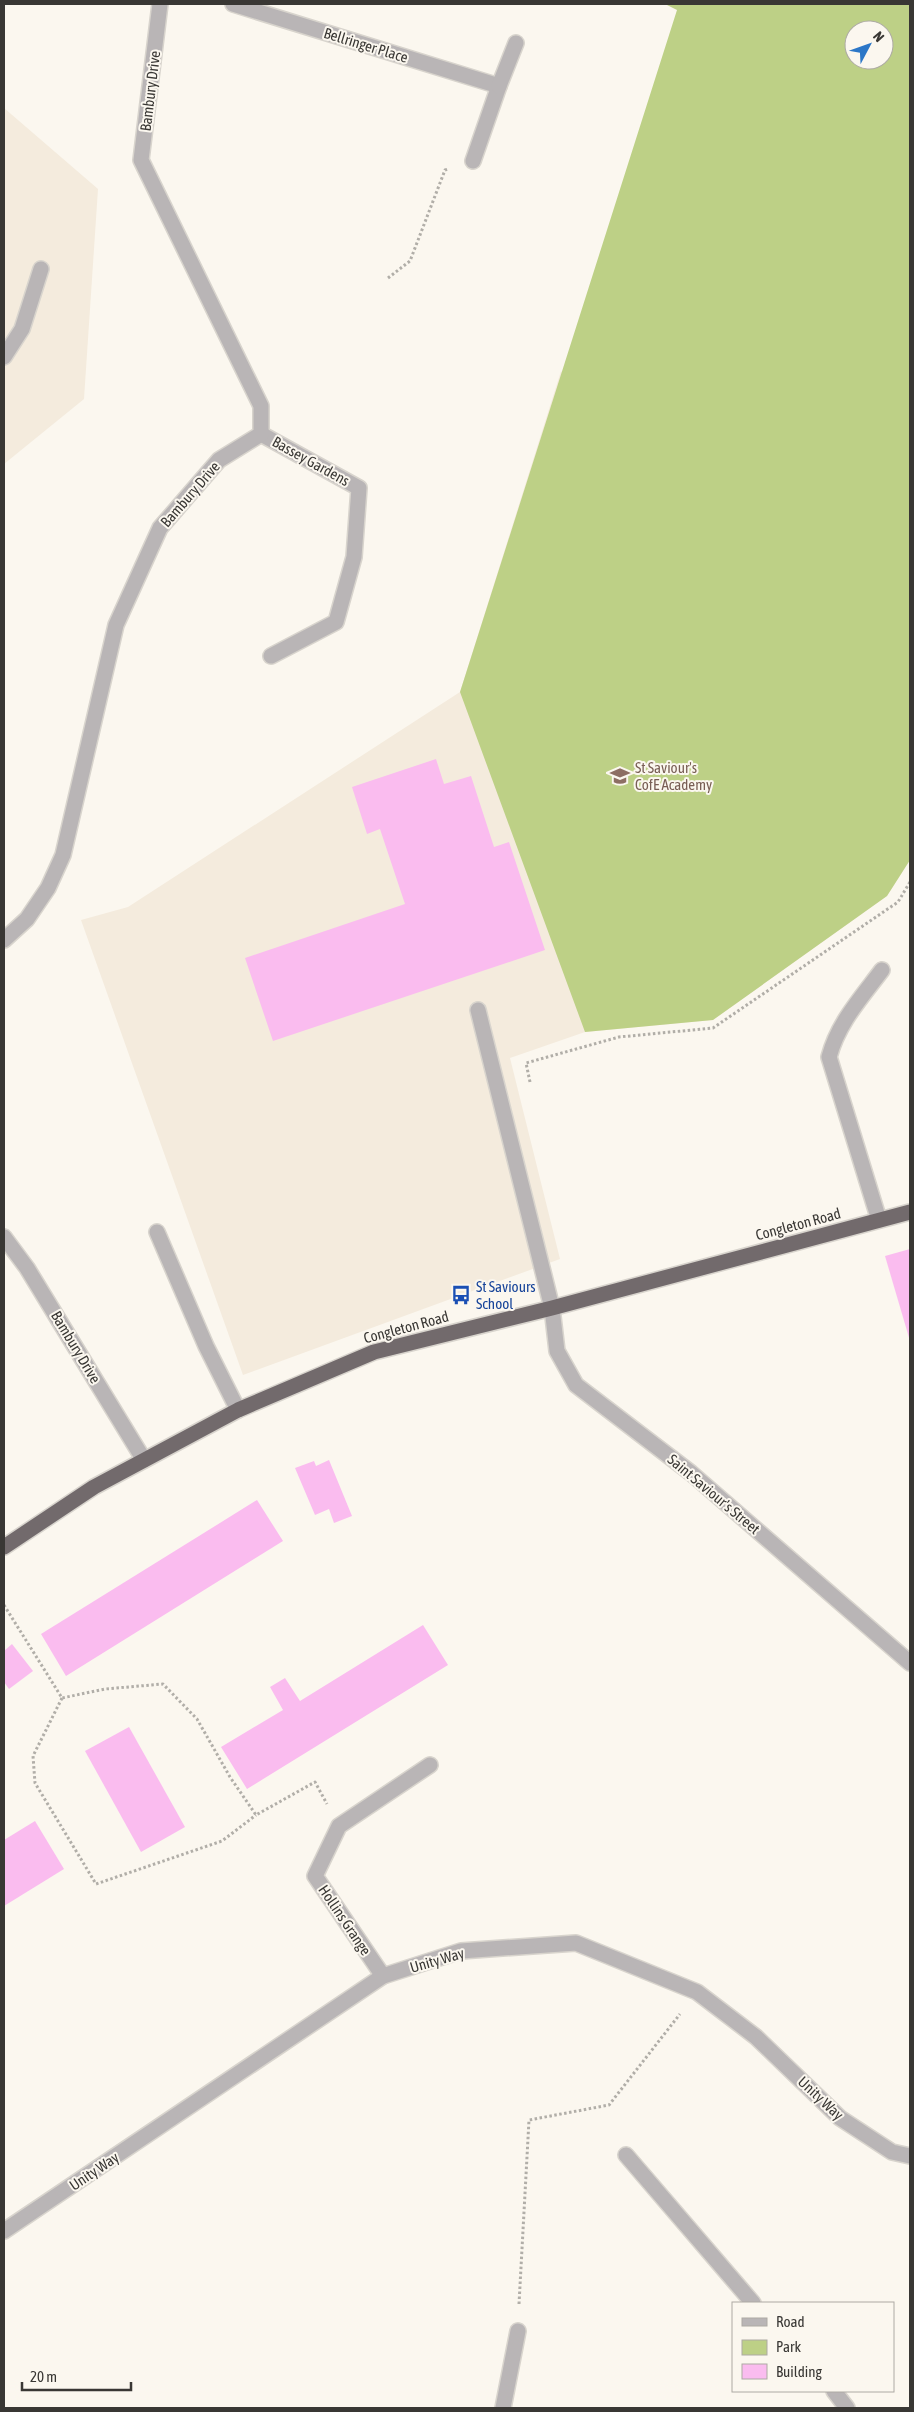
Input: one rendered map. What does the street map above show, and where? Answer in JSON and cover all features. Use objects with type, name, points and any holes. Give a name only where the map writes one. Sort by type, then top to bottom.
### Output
[{"type":"highway","name":"Congleton Road","points":[[4,1547],[94,1487],[238,1410],[374,1352],[552,1308],[910,1212]]},
{"type":"street","name":"Bambury Drive","points":[[4,940],[27,919],[48,888],[63,855],[116,625],[160,528],[219,460],[261,434],[260,406],[141,160],[160,4]]},
{"type":"street","name":"Bellringer Place","points":[[233,4],[499,86]]},
{"type":"street","points":[[473,161],[516,43]]},
{"type":"street","points":[[4,357],[22,329],[41,269]]},
{"type":"street","name":"Bassey Gardens","points":[[261,434],[360,488],[354,557],[336,622],[271,656]]},
{"type":"street","points":[[879,1220],[829,1057],[834,1037],[849,1013],[882,970]]},
{"type":"street","name":"Saint Saviour's Street","points":[[478,1010],[552,1308],[557,1351],[576,1385],[691,1473],[910,1663]]},
{"type":"street","points":[[157,1232],[206,1346],[238,1410]]},
{"type":"street","name":"Bambury Drive","points":[[4,1237],[27,1268],[144,1460]]},
{"type":"street","points":[[339,1826],[430,1765]]},
{"type":"street","name":"Hollins Grange","points":[[339,1826],[315,1876],[383,1976]]},
{"type":"street","name":"Unity Way","points":[[4,2232],[383,1976],[461,1951],[576,1943],[697,1992],[756,2037],[840,2118],[892,2152],[910,2156]]},
{"type":"street","points":[[626,2155],[751,2302]]},
{"type":"street","points":[[503,2408],[518,2331]]},
{"type":"street","points":[[835,2392],[847,2408]]},
{"type":"path","points":[[388,278],[410,261],[445,170],[473,161]]},
{"type":"path","points":[[530,1082],[526,1063],[619,1037],[712,1028],[898,902],[910,882]]},
{"type":"path","points":[[4,1605],[62,1698]]},
{"type":"path","points":[[62,1698],[105,1689],[163,1684],[197,1719],[230,1777],[256,1815]]},
{"type":"path","points":[[62,1698],[33,1756],[35,1783],[96,1884],[222,1841],[256,1815],[315,1782],[339,1826]]},
{"type":"path","points":[[518,2331],[529,2120],[609,2105],[697,1992]]},
{"type":"shaded area","points":[[4,108],[98,189],[84,399],[4,464]]},
{"type":"shaded area","name":"St Saviour's CofE Academy","points":[[561,371],[910,860],[887,896],[713,1020],[585,1032],[510,1058],[560,1259],[243,1375],[81,920],[128,907],[460,692]]},
{"type":"green space","name":"St Saviour's CofE Academy","points":[[665,4],[910,4],[910,860],[887,896],[713,1020],[585,1032],[460,692],[677,10]]},
{"type":"building","points":[[436,759],[444,784],[471,776],[494,847],[509,842],[545,950],[273,1041],[245,958],[405,904],[380,829],[367,834],[352,787]]},
{"type":"building","points":[[910,1249],[910,1341],[885,1256]]},
{"type":"building","points":[[329,1460],[352,1516],[334,1523],[329,1509],[315,1515],[295,1468],[314,1461],[316,1466]]},
{"type":"building","points":[[257,1500],[283,1541],[66,1676],[41,1634]]},
{"type":"building","points":[[423,1625],[448,1665],[247,1789],[221,1747],[283,1710],[270,1687],[285,1678],[300,1701]]},
{"type":"building","points":[[12,1644],[33,1671],[9,1689],[4,1682],[4,1651]]},
{"type":"building","points":[[129,1727],[185,1827],[141,1852],[85,1751]]},
{"type":"building","points":[[35,1821],[64,1869],[4,1906],[4,1840]]},
{"type":"place","name":"St Saviour's CofE Academy","points":[[620,776]]},
{"type":"place","name":"St Saviours School","points":[[461,1295]]}]
